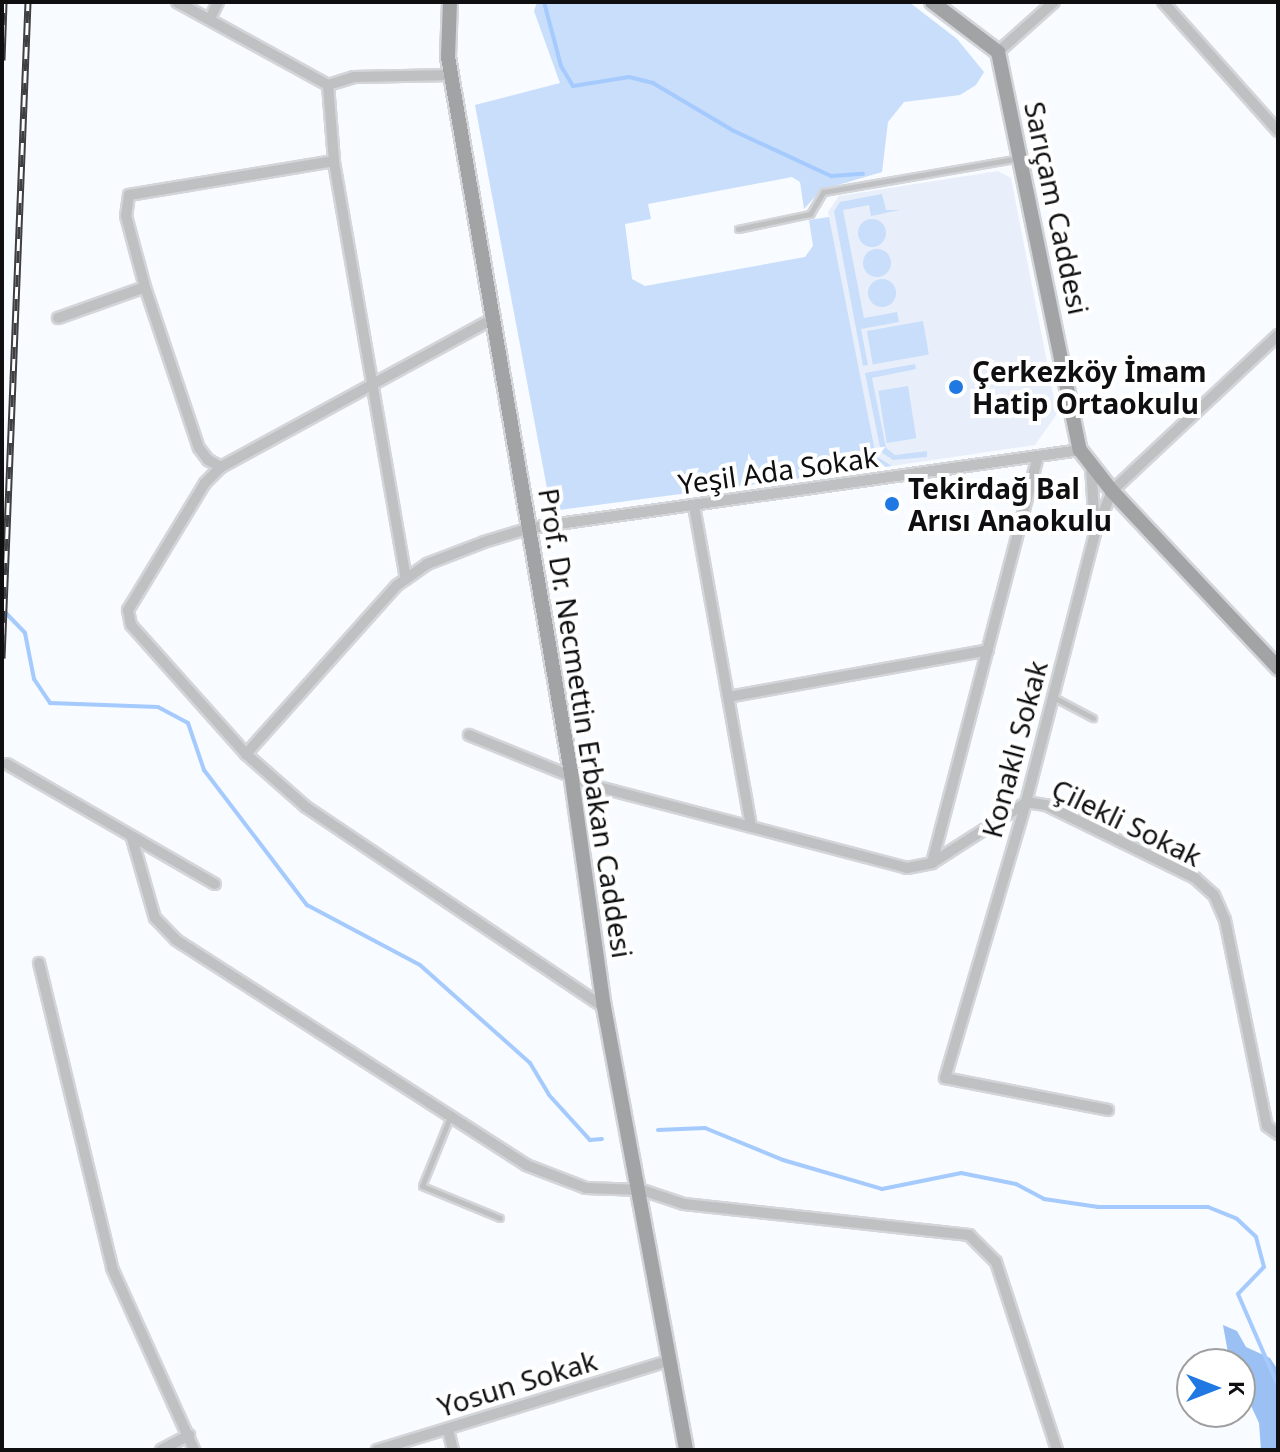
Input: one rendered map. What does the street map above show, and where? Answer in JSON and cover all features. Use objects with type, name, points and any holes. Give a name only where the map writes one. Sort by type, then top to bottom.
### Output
[{"type":"street","points":[[177,2],[328,85],[354,77],[452,75]]},
{"type":"street","points":[[210,19],[218,2]]},
{"type":"street","name":"Prof. Dr. Necmettin Erbakan Caddesi","points":[[450,2],[452,75],[571,773],[604,1007],[642,1190],[686,1450]]},
{"type":"street","points":[[932,2],[998,52],[1054,2]]},
{"type":"street","points":[[1163,2],[1278,131]]},
{"type":"street","name":"Sarıçam Caddesi","points":[[998,52],[1080,450],[1112,491],[1278,668]]},
{"type":"street","points":[[328,85],[334,161],[406,579]]},
{"type":"street","points":[[221,467],[199,448],[145,287],[126,216],[129,195],[334,161]]},
{"type":"street","points":[[58,318],[145,287]]},
{"type":"street","points":[[493,319],[221,467],[205,483],[128,610],[131,625],[246,754],[306,807],[604,1007]]},
{"type":"street","name":"Konaklı Sokak","points":[[1108,1110],[945,1078],[1026,802],[1095,533],[1112,491],[1278,335]]},
{"type":"street","name":"Yeşil Ada Sokak","points":[[246,754],[406,579],[427,564],[530,528],[1080,450]]},
{"type":"street","points":[[469,735],[571,773],[595,786],[907,868],[932,863],[1038,457]]},
{"type":"street","points":[[1091,464],[1095,533]]},
{"type":"street","points":[[694,506],[751,827]]},
{"type":"street","points":[[728,697],[988,650]]},
{"type":"street","points":[[7,764],[215,884]]},
{"type":"street","name":"Çilekli Sokak","points":[[932,863],[1026,802],[1046,805],[1195,878],[1214,895],[1225,920],[1267,1126],[1278,1134]]},
{"type":"street","points":[[132,838],[155,918],[176,940],[526,1165],[586,1188],[642,1190],[684,1204],[969,1235],[996,1262],[1057,1450]]},
{"type":"street","points":[[39,963],[112,1268],[194,1450]]},
{"type":"street","name":"Yosun Sokak","points":[[377,1450],[671,1360]]},
{"type":"street","points":[[448,1430],[453,1450]]},
{"type":"street","points":[[161,1450],[189,1435]]},
{"type":"lane","points":[[738,229],[810,214],[823,192],[1020,158]]},
{"type":"lane","points":[[1054,698],[1093,718]]},
{"type":"lane","points":[[451,1116],[422,1186],[500,1218]]},
{"type":"shaded area","points":[[537,2],[909,2],[957,39],[984,72],[976,85],[960,95],[904,102],[888,122],[882,172],[821,190],[804,209],[800,182],[792,177],[648,204],[651,219],[625,224],[632,279],[645,286],[805,257],[813,246],[809,220],[829,217],[876,456],[892,466],[559,510],[549,499],[475,105],[560,83],[534,11]]},
{"type":"shaded area","points":[[998,171],[1011,178],[1057,414],[1035,445],[892,466],[876,456],[828,212],[839,196]]},
{"type":"shaded area","points":[[882,194],[886,210],[900,210],[871,216],[869,205],[843,210],[864,318],[897,312],[899,322],[861,329],[868,365],[863,366],[834,211],[840,202]]},
{"type":"shaded area","points":[[872,219],[882,223],[886,233],[882,243],[872,247],[862,243],[858,233],[862,223]]},
{"type":"shaded area","points":[[877,249],[887,253],[891,263],[887,273],[877,277],[867,273],[863,263],[867,253]]},
{"type":"shaded area","points":[[882,279],[892,283],[896,293],[892,303],[882,307],[872,303],[868,293],[872,283]]},
{"type":"shaded area","points":[[923,321],[929,354],[873,364],[867,331]]},
{"type":"shaded area","points":[[915,364],[916,369],[872,378],[886,448],[895,455],[927,451],[927,457],[893,460],[881,452],[865,373]]},
{"type":"shaded area","points":[[908,386],[916,438],[887,443],[878,391]]},
{"type":"shaded area","points":[[1223,1325],[1237,1331],[1248,1348],[1227,1348]]},
{"type":"shaded area","points":[[1256,1352],[1270,1358],[1278,1370],[1278,1450],[1261,1450],[1256,1417]]},
{"type":"waterway","points":[[544,2],[561,66],[573,86],[629,77],[653,83],[734,131],[831,176],[863,174]]},
{"type":"waterway","points":[[2,609],[25,633],[34,679],[50,703],[158,707],[188,723],[204,770],[307,905],[420,965],[530,1063],[549,1095],[590,1140],[602,1139]]},
{"type":"waterway","points":[[658,1130],[705,1128],[783,1160],[882,1189],[961,1173],[1016,1184],[1044,1199],[1098,1207],[1208,1207],[1237,1219],[1256,1237],[1264,1267],[1238,1294],[1278,1386]]},
{"type":"railway","points":[[2,60],[4,2]]},
{"type":"railway","points":[[2,658],[28,2]]},
{"type":"place","name":"Çerkezköy İmam Hatip Ortaokulu","points":[[956,387]]},
{"type":"place","name":"Tekirdağ Bal Arısı Anaokulu","points":[[892,504]]}]
